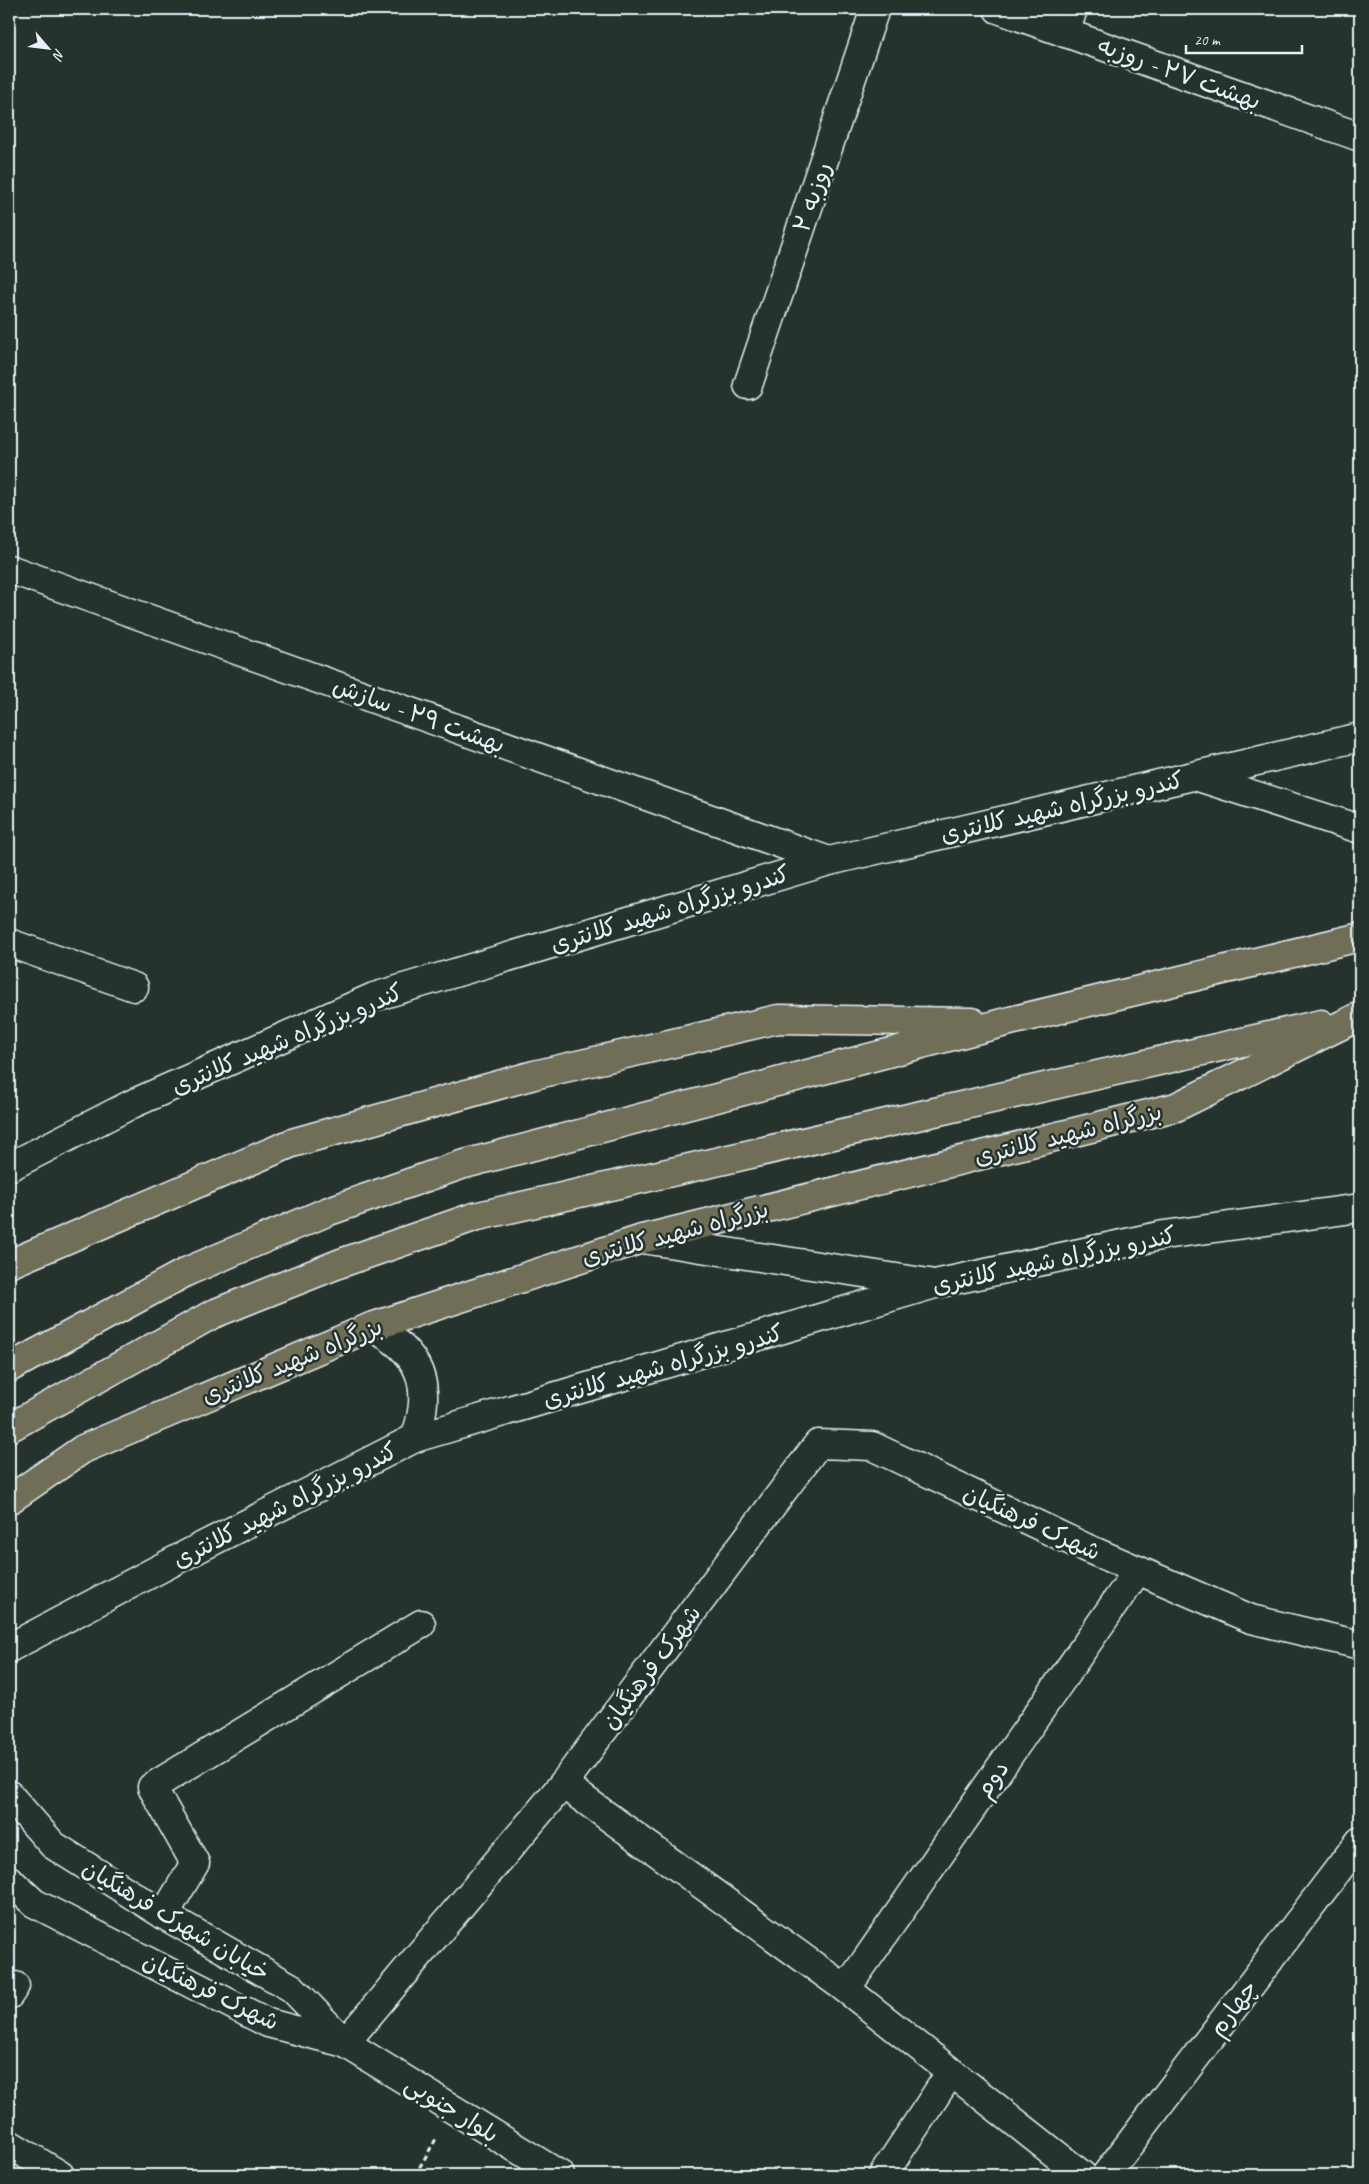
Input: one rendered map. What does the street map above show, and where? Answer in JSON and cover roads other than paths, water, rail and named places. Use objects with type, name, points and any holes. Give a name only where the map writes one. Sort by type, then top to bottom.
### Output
[{"type":"highway","points":[[9,1368],[188,1271],[329,1212],[451,1168],[1006,1022],[1360,937]]},
{"type":"highway","name":"بزرگراه شهید کلانتری","points":[[9,1500],[83,1449],[370,1327],[642,1239],[1176,1107],[1360,1016]]},
{"type":"highway","name":"بزرگراه شهید کلانتری","points":[[9,1428],[213,1314],[341,1263],[474,1216],[1140,1064],[1360,1016]]},
{"type":"highway","points":[[9,1264],[292,1143],[534,1075],[778,1019],[1006,1022]]},
{"type":"street","name":"۲ روزبه","points":[[748,385],[875,9]]},
{"type":"street","name":"بهشت ۲۷ - روزبه","points":[[998,9],[1069,21],[1360,137]]},
{"type":"street","name":"بهشت ۲۹ - سازش","points":[[9,569],[829,861]]},
{"type":"street","name":"کندرو بزرگراه شهید کلانتری","points":[[9,1167],[132,1104],[374,997],[829,861],[1360,737]]},
{"type":"street","points":[[1194,776],[1360,829]]},
{"type":"street","points":[[9,943],[134,987]]},
{"type":"street","name":"کندرو بزرگراه شهید کلانتری","points":[[9,1648],[197,1549],[415,1438],[824,1319],[935,1284],[1164,1235],[1360,1208]]},
{"type":"street","points":[[642,1239],[935,1284]]},
{"type":"street","points":[[370,1327],[391,1337],[408,1352],[419,1372],[425,1394],[423,1416],[415,1438]]},
{"type":"street","name":"شهرک فرهنگیان","points":[[9,1880],[34,1902],[268,2023],[345,2043],[563,1784],[818,1444],[872,1446],[1084,1547],[1251,1619],[1360,1645]]},
{"type":"street","name":"دوم","points":[[846,1989],[1138,1570]]},
{"type":"street","points":[[164,1915],[195,1863],[152,1786],[421,1624]]},
{"type":"street","points":[[563,1784],[846,1989],[1082,2175]]},
{"type":"street","name":"خیابان شهرک فرهنگیان","points":[[9,1795],[53,1845],[164,1915],[292,1988],[345,2043]]},
{"type":"street","name":"چهارم","points":[[1106,2175],[1360,1841]]},
{"type":"street","name":"بلوار جنوبی","points":[[345,2043],[560,2175]]},
{"type":"street","points":[[883,2175],[951,2072]]},
{"type":"street","points":[[9,2144],[60,2175]]}]
